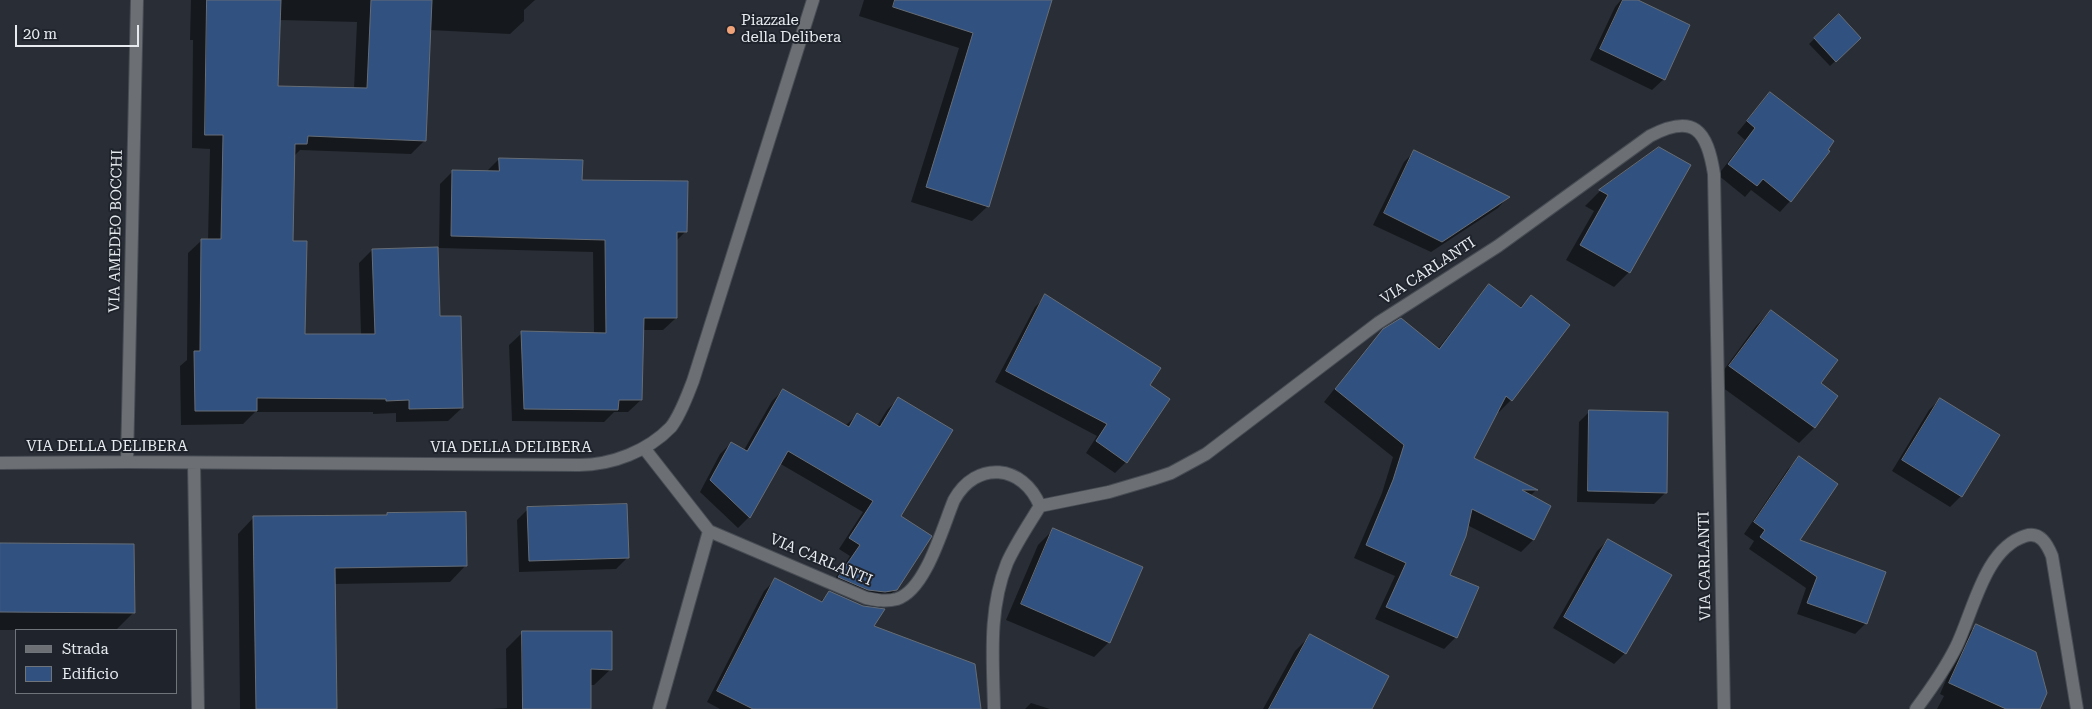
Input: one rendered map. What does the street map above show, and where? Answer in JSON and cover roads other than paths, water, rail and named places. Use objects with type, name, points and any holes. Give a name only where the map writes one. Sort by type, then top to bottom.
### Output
[{"type":"street","name":"VIA AMEDEO BOCCHI","points":[[127,462],[137,0]]},
{"type":"street","name":"VIA DELLA DELIBERA","points":[[0,463],[586,465],[608,462],[644,448],[670,427],[693,381],[813,0]]},
{"type":"street","name":"VIA CARLANTI","points":[[710,531],[866,598],[888,601],[898,598],[909,592],[925,571],[954,500],[960,489],[969,480],[984,473],[999,472],[1015,476],[1027,484],[1036,494],[1040,506],[1134,485],[1171,473],[1190,464],[1223,442],[1378,323],[1498,246],[1650,136],[1674,126],[1686,126],[1698,130],[1704,138],[1710,152],[1714,174],[1724,709]]},
{"type":"street","points":[[644,448],[710,531],[659,709]]},
{"type":"street","points":[[194,463],[198,709]]},
{"type":"street","points":[[994,709],[993,625],[998,592],[1007,563],[1040,506]]},
{"type":"street","points":[[1916,709],[1956,648],[1982,582],[1990,569],[2010,543],[2029,535],[2038,536],[2046,542],[2052,556],[2077,709]]},
{"type":"place","name":"Piazzale della Delibera","points":[[731,30]]}]
